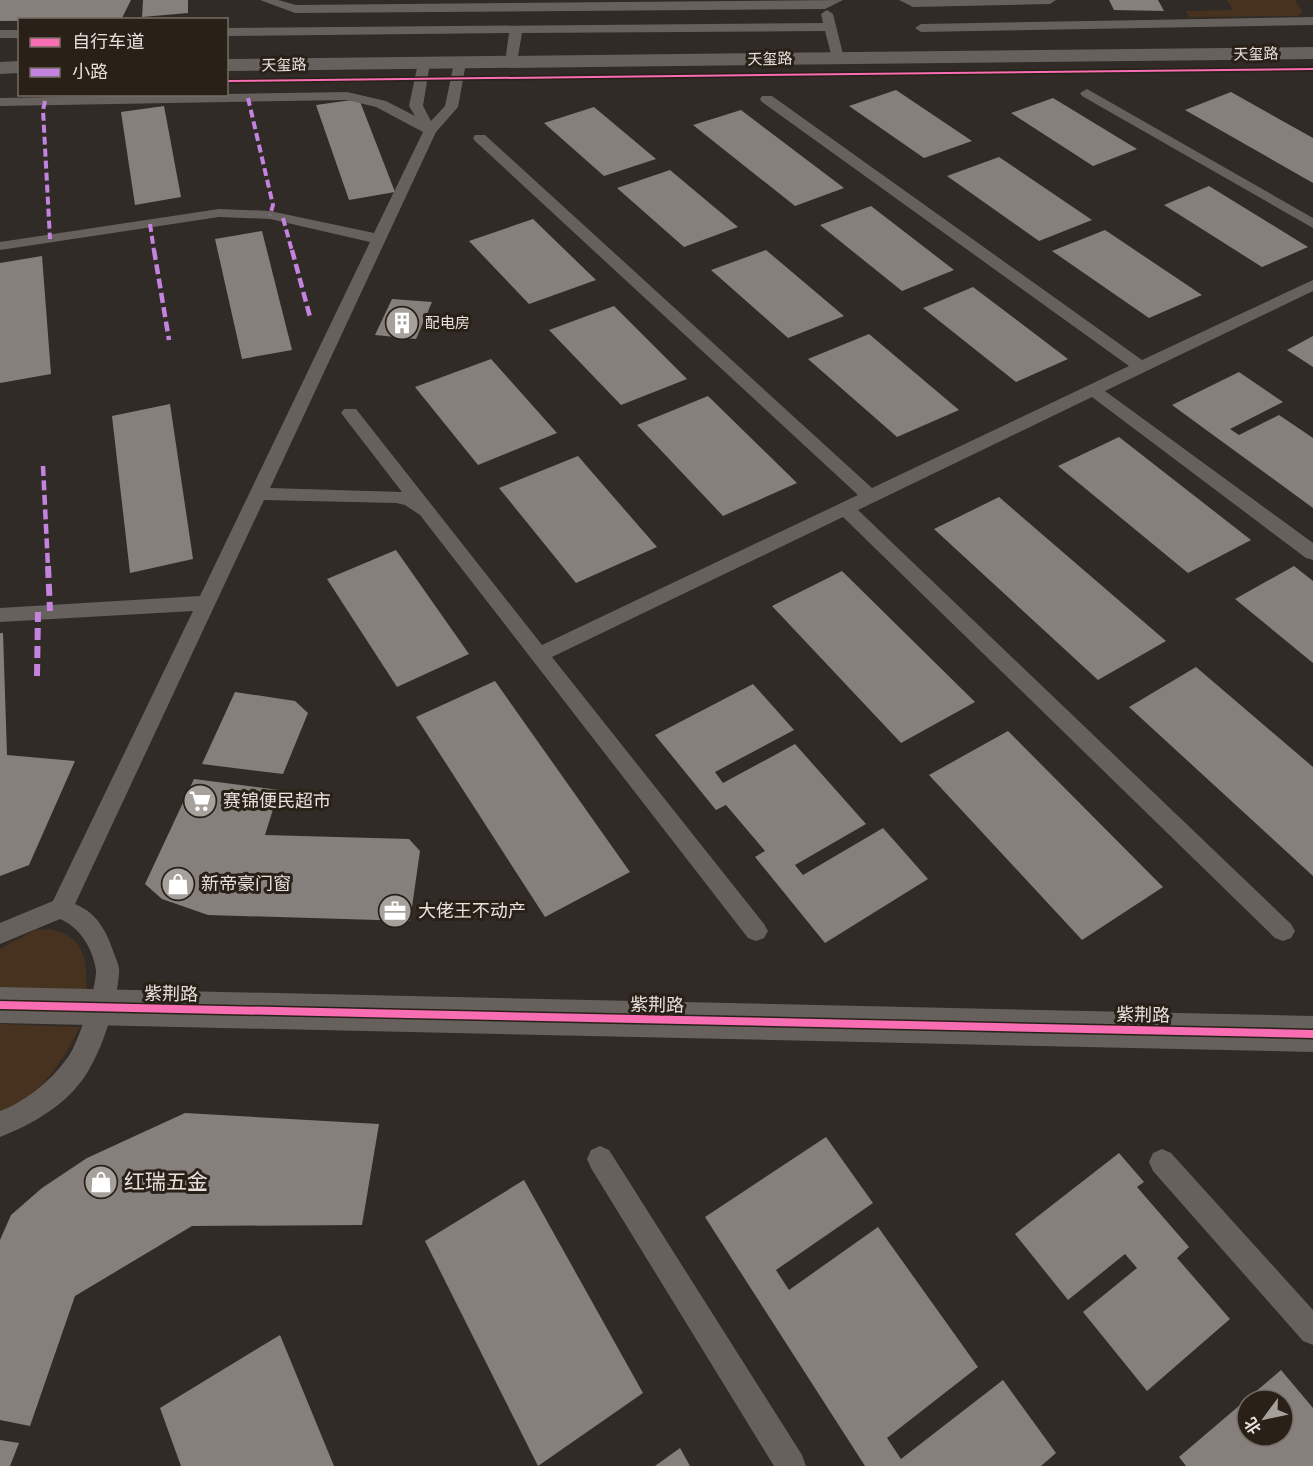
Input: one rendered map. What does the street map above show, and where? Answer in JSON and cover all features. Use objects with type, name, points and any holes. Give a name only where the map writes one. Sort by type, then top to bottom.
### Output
[{"type":"street","name":"天玺路","points":[[228,50],[1313,39]]},
{"type":"street","name":"天玺路","points":[[926,43],[1313,53]]},
{"type":"street","name":"天玺路","points":[[228,65],[460,63],[513,47]]},
{"type":"street","points":[[0,51],[18,51]]},
{"type":"street","points":[[0,68],[18,67]]},
{"type":"street","name":"紫荆路","points":[[0,1005],[1313,1034]]},
{"type":"lane","points":[[266,0],[295,9],[448,4],[825,5],[837,0]]},
{"type":"lane","points":[[1050,0],[909,1],[926,43],[1313,21]]},
{"type":"lane","points":[[228,32],[513,47],[834,44],[825,5]]},
{"type":"lane","points":[[0,34],[18,34]]},
{"type":"lane","points":[[424,63],[416,106],[430,131]]},
{"type":"lane","points":[[61,909],[430,131],[451,107],[460,63]]},
{"type":"lane","points":[[1087,93],[1313,224]]},
{"type":"lane","points":[[0,102],[347,96],[367,98],[387,105],[430,131]]},
{"type":"lane","points":[[767,99],[1141,367]]},
{"type":"lane","points":[[480,138],[870,496]]},
{"type":"lane","points":[[0,246],[219,213],[270,215],[359,236],[380,238]]},
{"type":"lane","points":[[539,655],[1313,285]]},
{"type":"lane","points":[[1093,390],[1313,553]]},
{"type":"lane","points":[[350,413],[756,932]]},
{"type":"lane","points":[[258,494],[396,497],[410,500],[426,511]]},
{"type":"lane","points":[[845,508],[1283,931]]},
{"type":"lane","points":[[0,615],[206,603]]},
{"type":"lane","points":[[0,934],[61,909],[78,916],[96,935],[108,970],[94,1031],[78,1065],[33,1108],[0,1124]]},
{"type":"lane","points":[[600,1159],[790,1466]]},
{"type":"lane","points":[[1162,1162],[1313,1331]]},
{"type":"shaded area","points":[[1227,0],[1295,0],[1302,11],[1299,16],[1189,17],[1186,11],[1233,10]]},
{"type":"shaded area","points":[[50,929],[72,938],[78,945],[85,962],[87,995],[0,994],[0,949],[35,930]]},
{"type":"shaded area","points":[[0,1024],[80,1027],[65,1054],[48,1077],[27,1096],[0,1111]]},
{"type":"building","points":[[0,0],[131,0],[122,18],[18,18],[18,21],[0,21]]},
{"type":"building","points":[[143,0],[188,0],[188,13],[142,17]]},
{"type":"building","points":[[1109,0],[1158,0],[1164,11],[1114,10]]},
{"type":"building","points":[[896,90],[972,141],[924,158],[849,106]]},
{"type":"building","points":[[1231,92],[1313,138],[1313,183],[1185,110]]},
{"type":"building","points":[[1053,98],[1137,149],[1093,166],[1011,113]]},
{"type":"building","points":[[359,99],[395,192],[349,200],[316,105]]},
{"type":"building","points":[[164,106],[181,197],[135,205],[121,112]]},
{"type":"building","points":[[594,107],[656,159],[604,176],[544,123]]},
{"type":"building","points":[[741,110],[844,188],[795,206],[693,125]]},
{"type":"building","points":[[999,157],[1092,220],[1039,241],[947,176]]},
{"type":"building","points":[[670,170],[738,227],[684,247],[617,188]]},
{"type":"building","points":[[1209,186],[1308,247],[1262,267],[1164,205]]},
{"type":"building","points":[[871,206],[954,270],[902,291],[820,225]]},
{"type":"building","points":[[533,219],[596,280],[529,304],[469,241]]},
{"type":"building","points":[[1105,230],[1202,295],[1149,318],[1052,251]]},
{"type":"building","points":[[262,231],[292,350],[242,359],[215,239]]},
{"type":"building","points":[[766,250],[844,316],[788,338],[711,270]]},
{"type":"building","points":[[42,256],[51,374],[0,383],[0,263]]},
{"type":"building","points":[[973,287],[1068,359],[1016,382],[923,308]]},
{"type":"building","name":"配电房","points":[[392,299],[432,302],[416,339],[375,335]]},
{"type":"building","points":[[614,306],[687,379],[621,405],[549,330]]},
{"type":"building","points":[[869,334],[959,410],[897,437],[808,359]]},
{"type":"building","points":[[1313,336],[1313,367],[1287,350]]},
{"type":"building","points":[[491,359],[557,433],[478,465],[415,387]]},
{"type":"building","points":[[1239,372],[1283,402],[1230,429],[1239,435],[1279,415],[1313,438],[1313,508],[1172,405]]},
{"type":"building","points":[[708,396],[797,483],[723,516],[637,425]]},
{"type":"building","points":[[170,404],[193,559],[130,573],[112,416]]},
{"type":"building","points":[[1119,437],[1251,540],[1188,573],[1058,466]]},
{"type":"building","points":[[578,456],[657,547],[576,583],[499,488]]},
{"type":"building","points":[[999,497],[1166,641],[1098,680],[934,529]]},
{"type":"building","points":[[396,550],[469,654],[397,687],[327,579]]},
{"type":"building","points":[[1294,566],[1313,581],[1313,663],[1235,599]]},
{"type":"building","points":[[842,571],[975,702],[901,743],[772,606]]},
{"type":"building","points":[[0,633],[3,633],[7,755],[75,761],[29,865],[0,876]]},
{"type":"building","points":[[1196,667],[1313,767],[1313,876],[1129,707]]},
{"type":"building","points":[[495,681],[630,872],[545,917],[416,717]]},
{"type":"building","points":[[753,684],[794,730],[715,772],[723,783],[795,744],[866,824],[795,865],[803,875],[883,828],[928,879],[825,943],[755,857],[765,851],[726,805],[716,810],[655,735]]},
{"type":"building","points":[[235,692],[295,701],[308,713],[283,774],[202,764]]},
{"type":"building","points":[[1008,731],[1163,887],[1082,940],[929,775]]},
{"type":"building","points":[[194,779],[279,790],[265,835],[409,839],[420,851],[410,921],[208,915],[162,899],[145,884]]},
{"type":"building","points":[[185,1113],[379,1124],[362,1225],[192,1226],[75,1296],[30,1426],[0,1420],[0,1240],[11,1215],[42,1188],[87,1158]]},
{"type":"building","points":[[826,1137],[873,1203],[776,1270],[789,1290],[878,1227],[978,1367],[887,1438],[901,1459],[1003,1380],[1056,1453],[1041,1466],[865,1466],[705,1217]]},
{"type":"building","points":[[1119,1153],[1144,1182],[1137,1187],[1189,1247],[1177,1258],[1230,1319],[1147,1391],[1083,1312],[1137,1268],[1125,1254],[1068,1300],[1015,1234]]},
{"type":"building","points":[[524,1180],[643,1393],[538,1466],[425,1241]]},
{"type":"building","points":[[280,1335],[334,1466],[181,1466],[160,1408]]},
{"type":"building","points":[[1281,1370],[1313,1408],[1313,1466],[1186,1466],[1179,1457],[1235,1409],[1235,1448],[1295,1448],[1295,1388],[1260,1388]]},
{"type":"building","points":[[0,1440],[19,1443],[10,1466],[0,1466]]},
{"type":"building","points":[[680,1448],[690,1466],[655,1466]]},
{"type":"marked path","points":[[248,98],[273,205],[270,215]]},
{"type":"marked path","points":[[45,101],[43,110],[50,239]]},
{"type":"marked path","points":[[283,218],[310,317]]},
{"type":"marked path","points":[[150,224],[169,340]]},
{"type":"marked path","points":[[43,466],[50,611]]},
{"type":"marked path","points":[[37,676],[38,612]]},
{"type":"cycle path","points":[[228,81],[1313,69]]},
{"type":"cycle path","points":[[0,1005],[1313,1034]]},
{"type":"place","name":"配电房","points":[[402,323]]},
{"type":"place","name":"赛锦便民超市","points":[[200,801]]},
{"type":"place","name":"新帝豪门窗","points":[[178,884]]},
{"type":"place","name":"大佬王不动产","points":[[395,911]]},
{"type":"place","name":"红瑞五金","points":[[101,1182]]}]
